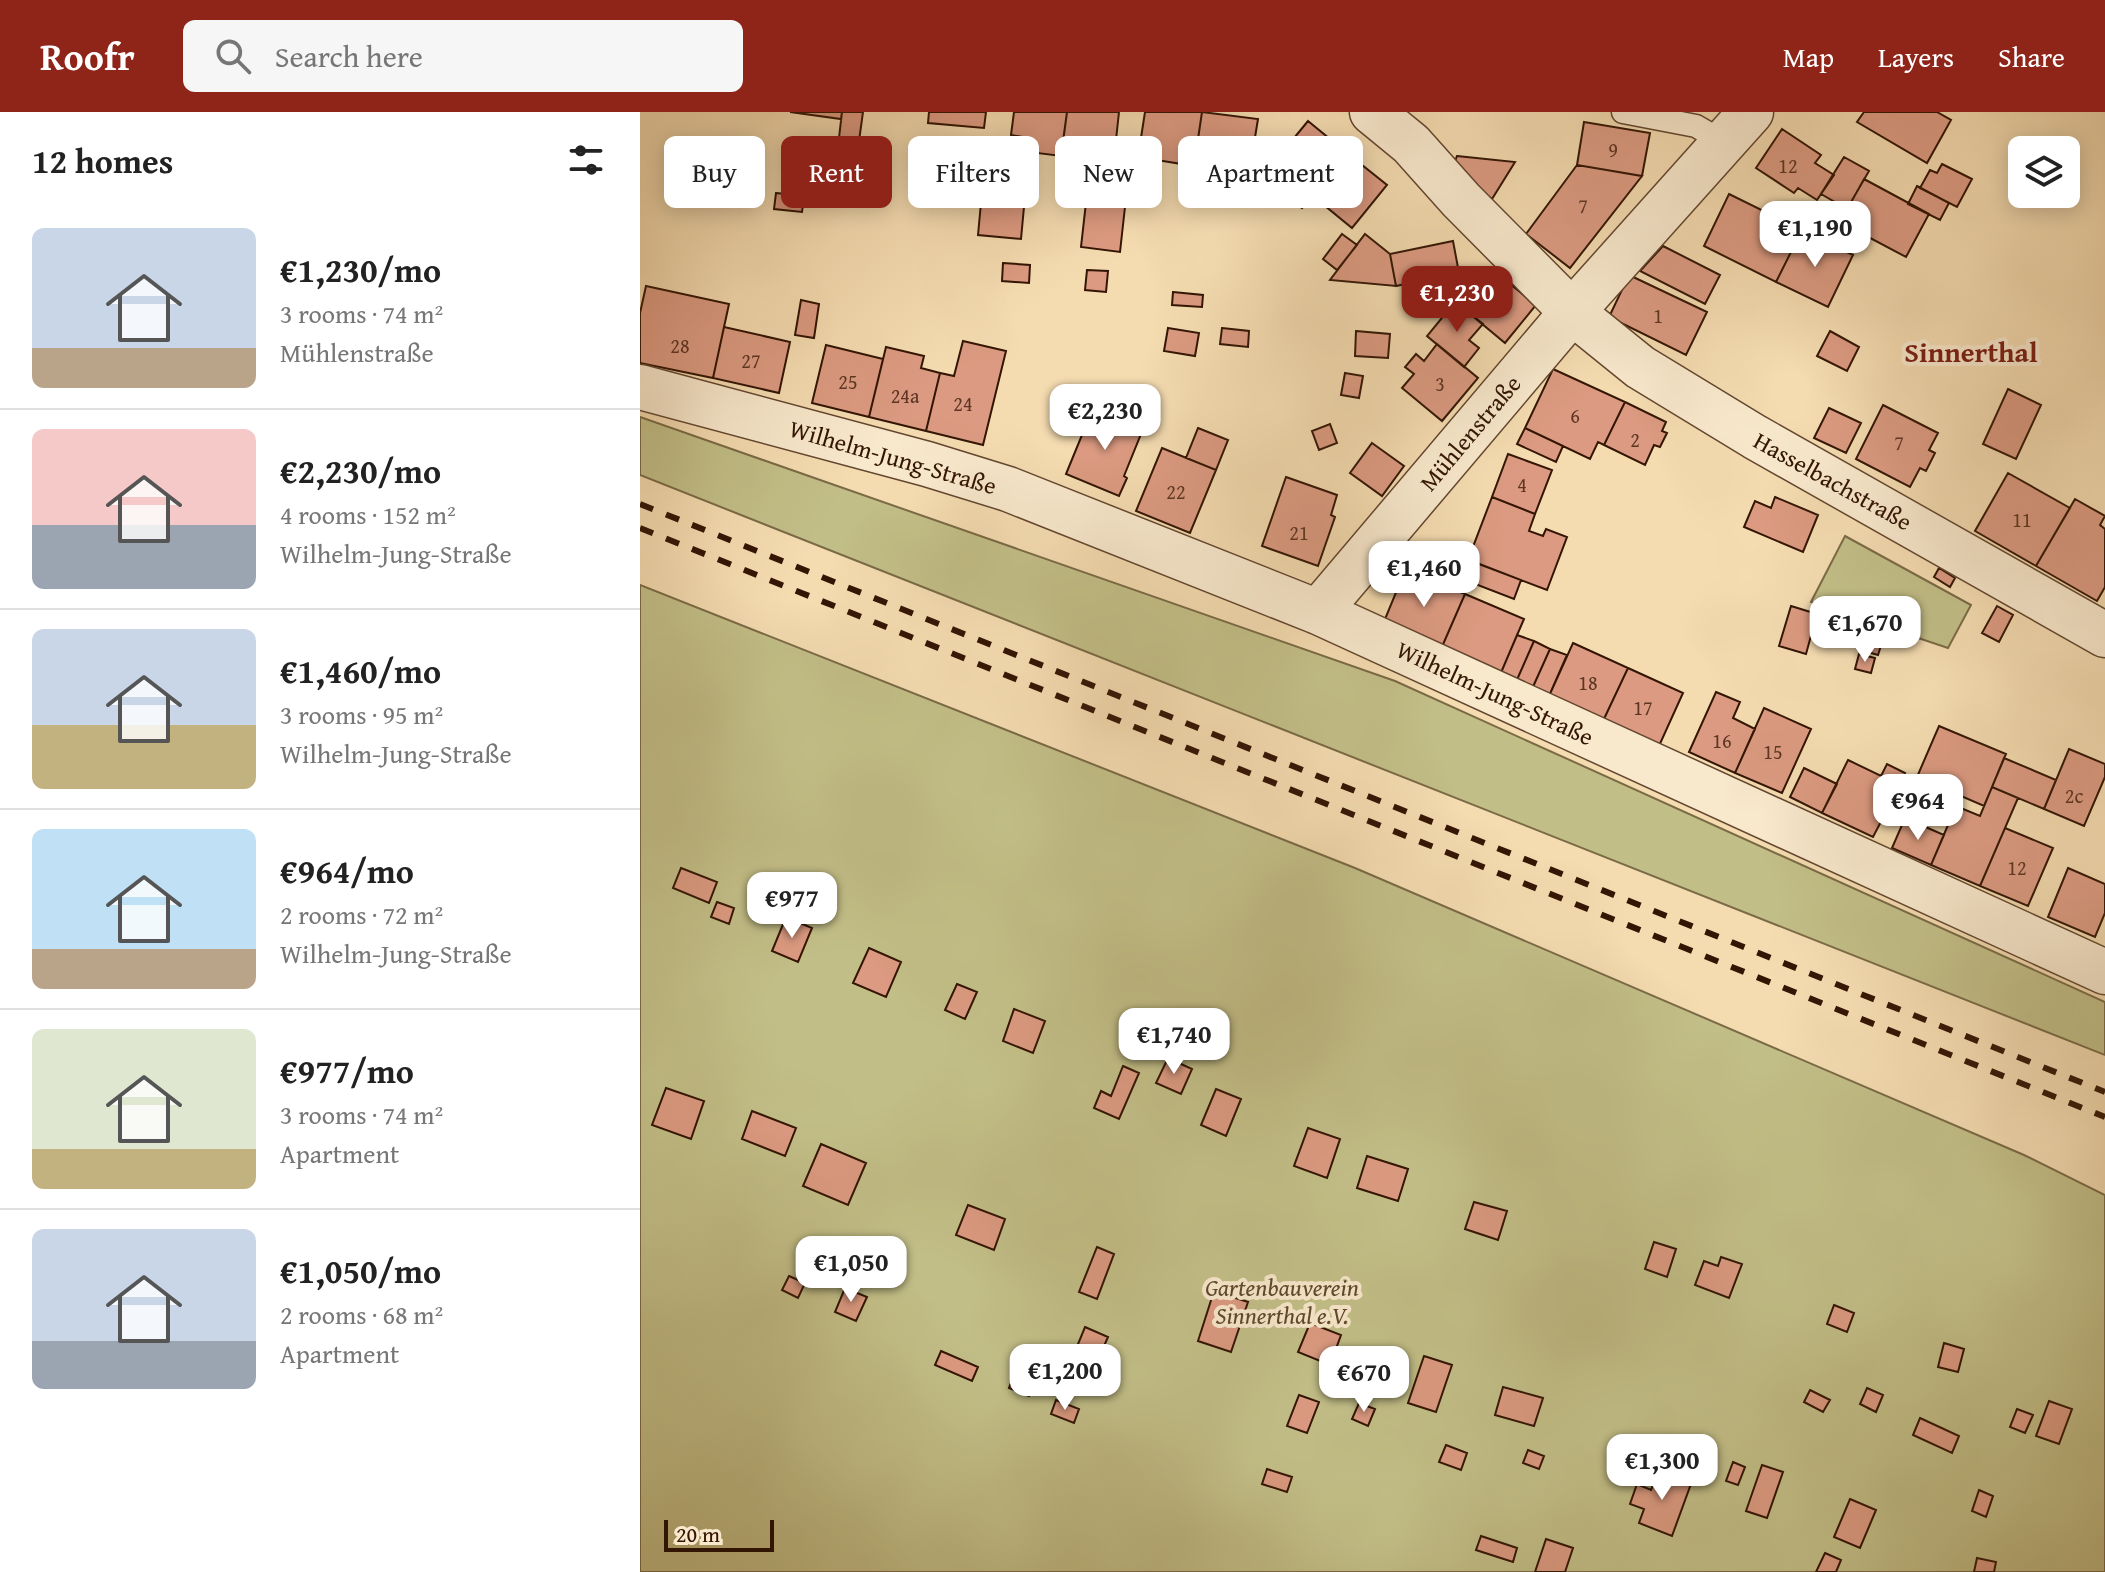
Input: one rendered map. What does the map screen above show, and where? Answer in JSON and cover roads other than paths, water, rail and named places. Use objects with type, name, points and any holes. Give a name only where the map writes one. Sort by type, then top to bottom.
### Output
[{"type":"street","name":"Hasselbachstraße","points":[[1372,112],[1411,144],[1461,200],[1572,312],[1640,367],[1742,429],[2105,635]]},
{"type":"street","name":"Mühlenstraße","points":[[1318,612],[1572,312],[1738,127]]},
{"type":"street","name":"Wilhelm-Jung-Straße","points":[[640,387],[927,464],[1008,489],[1318,612],[2105,972]]},
{"type":"lane","points":[[1623,112],[1696,126],[1738,127]]},
{"type":"railway","points":[[640,504],[2105,1092]]},
{"type":"railway","points":[[640,528],[2105,1117]]},
{"type":"district","name":"Sinnerthal","points":[[1971,351]]},
{"type":"park label","name":"Gartenbauverein Sinnerthal e.V.","points":[[1282,1301]]}]
